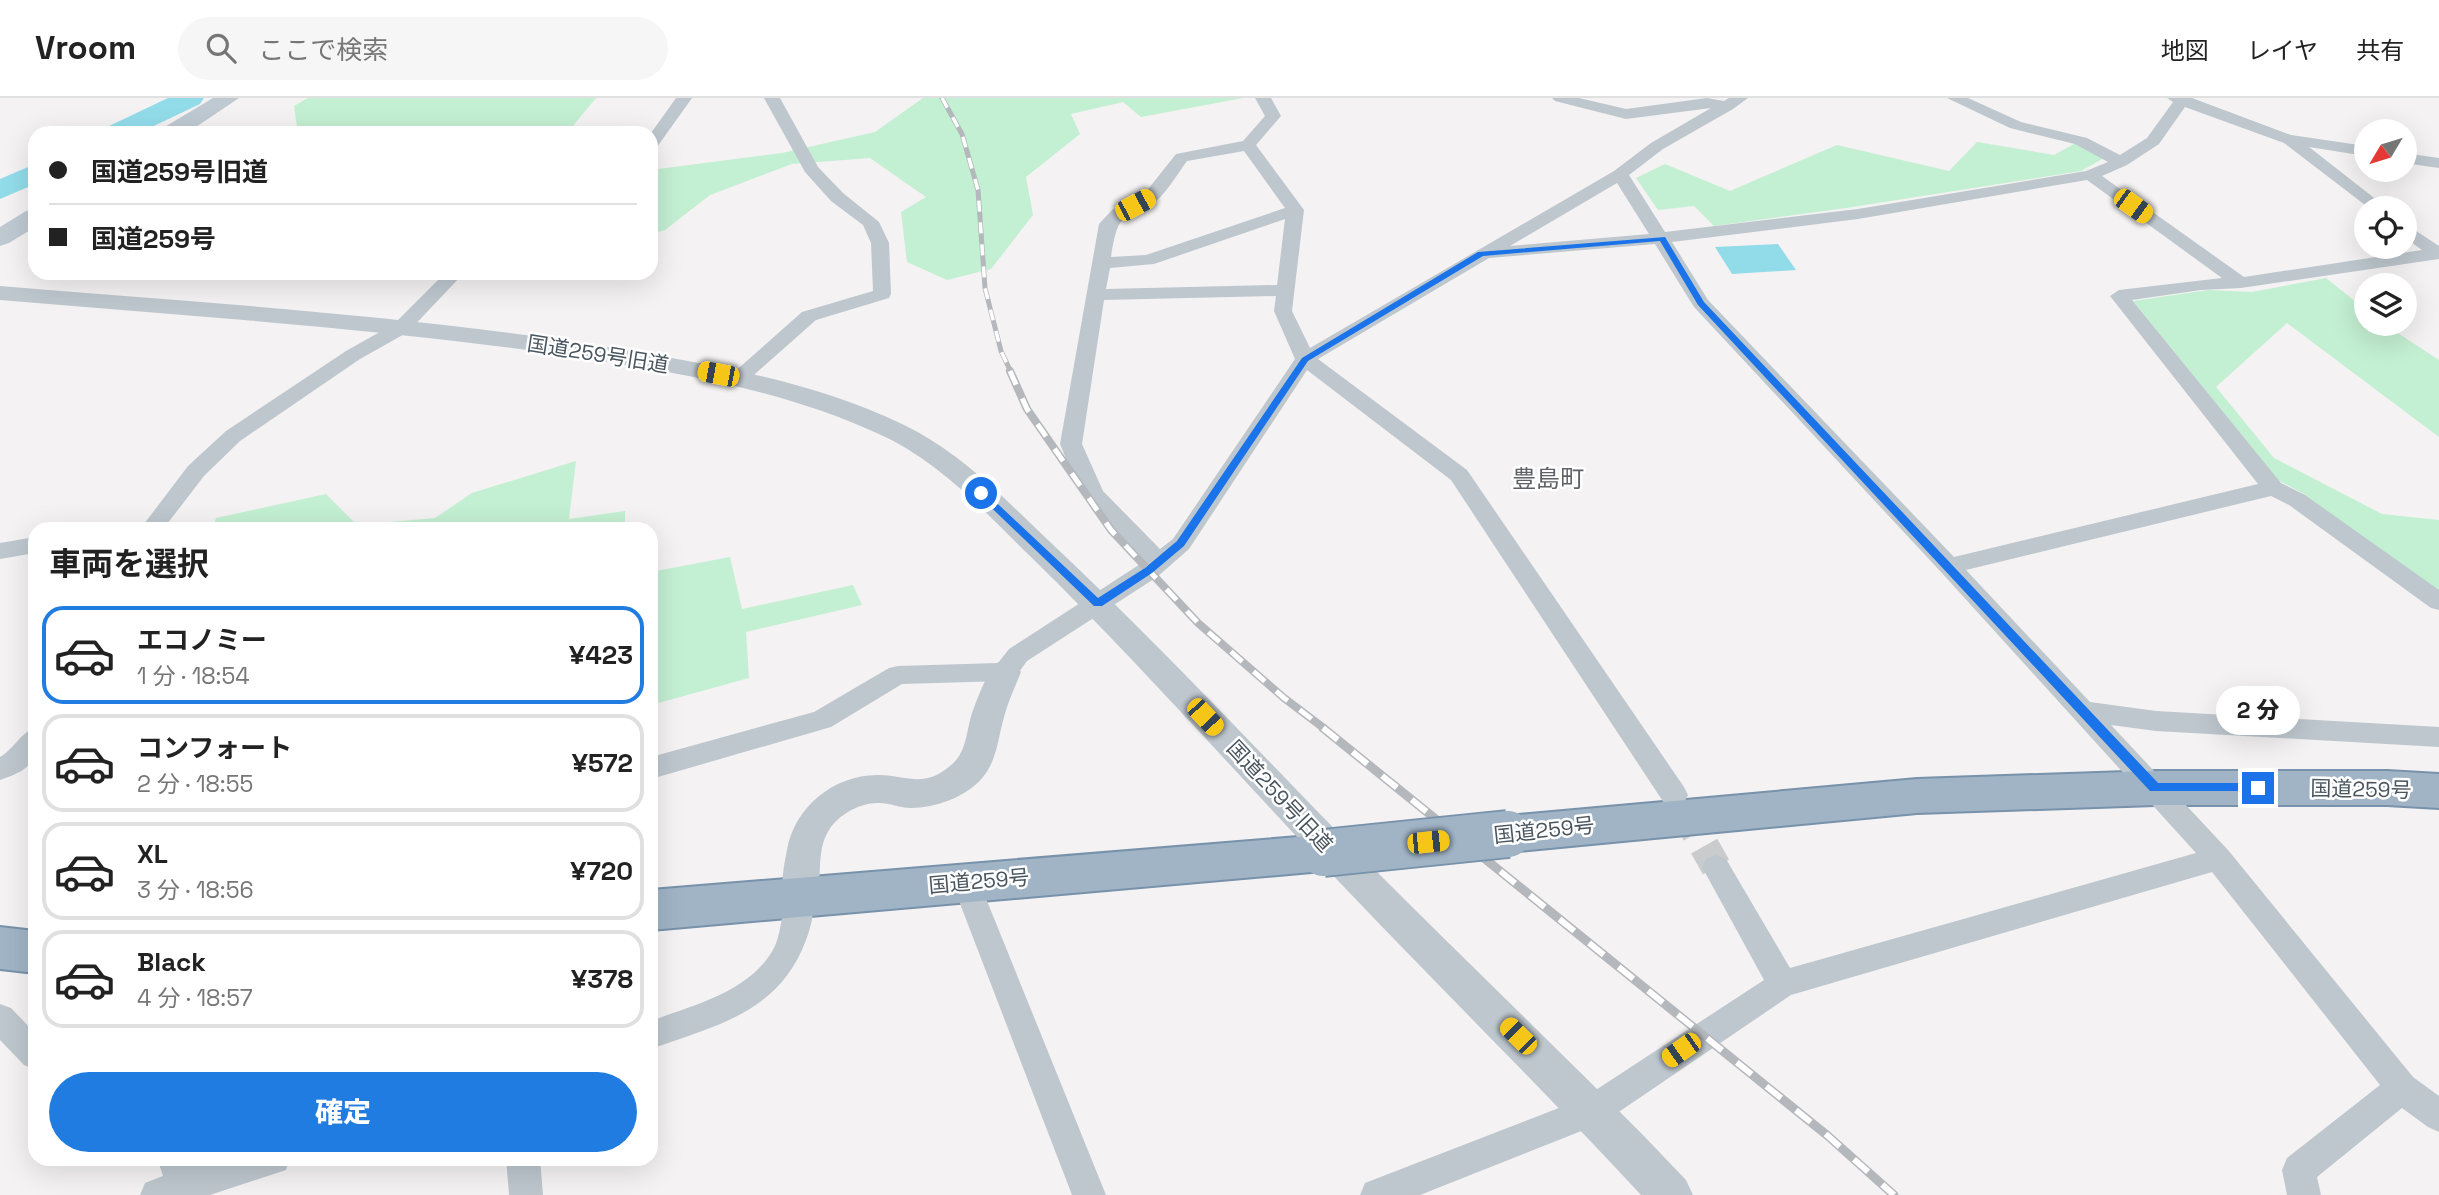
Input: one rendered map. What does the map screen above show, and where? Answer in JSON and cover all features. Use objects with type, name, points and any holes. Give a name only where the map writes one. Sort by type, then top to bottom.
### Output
[{"type":"highway","name":"国道259号","points":[[658,909],[1323,853],[1917,796],[2155,788],[2387,788],[2439,792]]},
{"type":"highway","points":[[0,948],[28,951]]},
{"type":"main road","points":[[182,126],[228,98]]},
{"type":"main road","points":[[0,238],[28,220]]},
{"type":"street","points":[[658,135],[686,98]]},
{"type":"street","points":[[739,378],[809,316],[882,294],[880,243],[870,222],[837,197],[811,169],[772,98]]},
{"type":"street","points":[[1160,562],[1090,491],[1078,468],[1071,444],[1108,225],[1118,214],[1151,197],[1182,158],[1248,145],[1273,116],[1263,98]]},
{"type":"street","points":[[1560,98],[1626,114],[1735,102]]},
{"type":"street","points":[[1955,98],[2016,125],[2081,141],[2121,162]]},
{"type":"street","points":[[1480,254],[1662,238],[1858,214],[2090,175],[2121,162],[2153,141],[2180,99],[2288,139],[2354,149]]},
{"type":"street","points":[[658,1032],[736,1003],[775,975],[799,924],[807,837],[818,817],[835,802],[857,793],[881,789],[901,794],[926,793],[943,788],[963,776],[975,764],[986,721],[1006,672],[1018,655],[1160,562],[1181,544],[1305,359],[1620,174],[1657,146],[1735,102]]},
{"type":"street","points":[[2288,139],[2363,196]]},
{"type":"street","points":[[1248,145],[1295,210],[1283,311],[1305,359],[1459,475],[1675,795]]},
{"type":"street","points":[[2417,160],[2439,163]]},
{"type":"street","points":[[1620,174],[1701,303],[2155,788],[2218,858],[2402,1088],[2439,1116]]},
{"type":"street","points":[[2090,175],[2241,283]]},
{"type":"street","points":[[1101,263],[1148,260],[1295,210]]},
{"type":"street","points":[[2417,238],[2438,254]]},
{"type":"street","points":[[2438,254],[2241,283],[2201,284],[2119,296],[2273,488],[2297,500],[2439,601]]},
{"type":"street","points":[[154,522],[196,471],[233,436],[353,355],[401,328],[448,280]]},
{"type":"street","points":[[1096,295],[1285,290]]},
{"type":"street","name":"国道259号旧道","points":[[0,293],[512,340],[739,378],[846,409],[898,432],[961,475],[1098,603],[1331,850],[1592,1111],[1671,1195]]},
{"type":"street","points":[[1949,566],[2273,488]]},
{"type":"street","points":[[0,551],[28,546]]},
{"type":"street","points":[[658,766],[822,720],[898,675],[1006,672]]},
{"type":"street","points":[[2084,711],[2157,721],[2439,737]]},
{"type":"street","points":[[0,769],[19,758],[28,747]]},
{"type":"street","points":[[1377,1195],[1415,1189],[1592,1111],[1783,984],[2218,858]]},
{"type":"street","points":[[1716,867],[1783,984]]},
{"type":"street","points":[[971,881],[973,901],[1089,1195]]},
{"type":"street","points":[[0,1018],[28,1048]]},
{"type":"street","points":[[2304,1195],[2299,1170],[2402,1088]]},
{"type":"street","points":[[170,1180],[236,1166]]},
{"type":"street","points":[[524,1166],[526,1195]]},
{"type":"green space","points":[[308,98],[596,98],[573,126],[297,126],[294,106]]},
{"type":"green space","points":[[923,98],[1243,98],[1141,117],[1123,102],[1071,114],[1080,134],[1026,177],[1033,215],[991,269],[947,280],[907,262],[901,212],[926,197],[870,158],[792,164],[710,195],[665,230],[658,232],[658,169],[782,153],[875,132]]},
{"type":"green space","points":[[1977,142],[2054,155],[2076,143],[2104,158],[2081,171],[1714,226],[1694,206],[1658,210],[1636,178],[1665,164],[1730,191],[1837,145],[1949,171]]},
{"type":"green space","points":[[2326,278],[2354,300],[2354,336],[2402,336],[2439,360],[2439,437],[2287,323],[2216,387],[2274,458],[2382,514],[2439,520],[2439,595],[2304,494],[2278,480],[2133,301],[2209,290],[2252,292]]},
{"type":"green space","points":[[576,461],[569,519],[625,511],[625,522],[390,522],[435,518],[472,493]]},
{"type":"green space","points":[[326,494],[354,522],[215,522],[216,518]]},
{"type":"green space","points":[[730,557],[742,609],[853,585],[862,605],[746,632],[749,678],[658,703],[658,571]]},
{"type":"water","points":[[1778,244],[1796,270],[1732,274],[1715,247]]},
{"type":"waterway","points":[[132,126],[190,98]]},
{"type":"waterway","points":[[0,190],[28,176]]},
{"type":"tunnel","points":[[1682,807],[1716,867]]},
{"type":"railway","points":[[942,98],[962,134],[978,190],[985,288],[1001,351],[1011,372]]},
{"type":"railway","points":[[1010,371],[1027,409],[1111,530],[1198,623],[1284,698],[1325,729]]},
{"type":"railway","points":[[1323,728],[1828,1136],[1894,1195]]},
{"type":"district","name":"豊島町","points":[[1548,478]]},
{"type":"route","points":[[981,493],[1098,603],[1149,571],[1181,544],[1305,359],[1480,254],[1662,238],[1701,303],[2155,788],[2258,788]]}]
